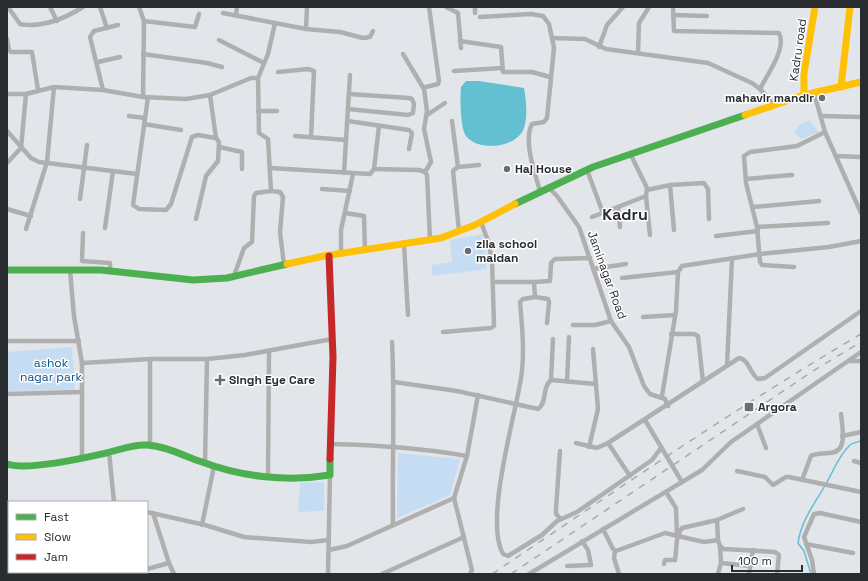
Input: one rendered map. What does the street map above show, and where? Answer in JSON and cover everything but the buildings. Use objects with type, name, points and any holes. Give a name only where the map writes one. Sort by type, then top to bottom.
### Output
[{"type":"street","points":[[8,7],[20,24],[26,25],[64,19],[83,7]]},
{"type":"street","points":[[50,7],[57,21]]},
{"type":"street","points":[[100,7],[107,28]]},
{"type":"street","points":[[139,7],[144,21],[143,54],[145,118],[133,201],[135,207],[166,210],[171,204],[192,137],[198,135],[216,138]]},
{"type":"street","points":[[236,15],[237,7]]},
{"type":"street","points":[[306,29],[307,7]]},
{"type":"street","points":[[424,89],[426,87],[438,84],[440,81],[429,7]]},
{"type":"street","points":[[446,7],[458,13],[461,48]]},
{"type":"street","points":[[475,13],[476,7]]},
{"type":"street","points":[[599,47],[607,25],[624,7]]},
{"type":"street","points":[[638,52],[639,23],[649,7]]},
{"type":"street","points":[[673,7],[674,31],[779,33],[782,40],[781,49],[760,89]]},
{"type":"street","name":"Kadru road","points":[[804,95],[804,72],[815,7]]},
{"type":"street","points":[[841,87],[850,7]]},
{"type":"street","points":[[223,13],[306,29],[340,32],[367,38],[370,37],[373,31]]},
{"type":"street","points":[[144,21],[195,27],[199,14]]},
{"type":"street","points":[[480,17],[531,14],[543,16],[549,24],[554,48],[547,118],[544,122],[532,124],[530,130],[530,151],[540,191]]},
{"type":"street","points":[[673,15],[707,16]]},
{"type":"street","points":[[271,191],[268,139],[259,133],[258,78],[268,54],[275,23]]},
{"type":"street","points":[[103,90],[98,62],[90,37],[94,31],[118,25]]},
{"type":"street","points":[[552,38],[585,39],[599,47],[699,61],[714,66],[760,89],[774,105]]},
{"type":"street","points":[[7,39],[8,50],[11,52],[32,52],[38,90]]},
{"type":"street","points":[[219,40],[264,63]]},
{"type":"street","points":[[460,41],[501,47],[503,72],[532,72],[550,77]]},
{"type":"street","points":[[143,54],[207,63],[222,67]]},
{"type":"street","points":[[403,54],[424,89],[426,115],[424,130],[431,162],[426,172],[430,240]]},
{"type":"street","points":[[98,62],[120,57]]},
{"type":"street","points":[[278,72],[308,68],[314,71],[311,137]]},
{"type":"street","points":[[454,71],[502,68]]},
{"type":"street","points":[[344,173],[350,75]]},
{"type":"street","points":[[7,94],[26,94],[54,87],[103,90],[145,97],[186,98],[210,95],[251,78],[258,78]]},
{"type":"street","points":[[7,270],[110,271],[193,280],[234,276],[329,256],[430,240],[481,222],[548,187],[630,153],[804,95],[861,82]]},
{"type":"street","points":[[26,229],[47,162],[54,87]]},
{"type":"street","points":[[814,93],[825,132],[861,213]]},
{"type":"street","points":[[7,163],[21,148],[26,94]]},
{"type":"street","points":[[348,109],[408,115],[413,113],[414,104],[412,99],[409,98],[349,94]]},
{"type":"street","points":[[196,219],[206,176],[218,161],[219,147],[218,139],[216,138],[210,95]]},
{"type":"street","points":[[426,115],[445,103]]},
{"type":"street","points":[[258,111],[277,110]]},
{"type":"street","points":[[129,116],[145,118]]},
{"type":"street","points":[[820,116],[861,117]]},
{"type":"street","points":[[348,121],[409,130],[412,133],[409,149]]},
{"type":"street","points":[[452,121],[458,167]]},
{"type":"street","points":[[144,124],[181,130]]},
{"type":"street","points":[[270,168],[370,174],[374,169],[379,126]]},
{"type":"street","points":[[7,131],[21,148],[34,160],[137,174]]},
{"type":"street","points":[[794,267],[762,265],[757,229],[743,159],[746,153],[797,146],[825,132]]},
{"type":"street","points":[[295,136],[346,140]]},
{"type":"street","points":[[80,199],[87,144]]},
{"type":"street","points":[[219,147],[242,152],[242,169]]},
{"type":"street","points":[[630,153],[647,190],[646,196],[650,236]]},
{"type":"street","points":[[836,156],[861,157]]},
{"type":"street","points":[[459,231],[453,174],[454,168],[479,165]]},
{"type":"street","points":[[374,169],[419,170],[426,172]]},
{"type":"street","points":[[586,170],[603,213]]},
{"type":"street","points":[[105,228],[113,171]]},
{"type":"street","points":[[341,254],[341,230],[353,174]]},
{"type":"street","points":[[746,179],[792,175]]},
{"type":"street","points":[[647,190],[670,185],[706,184],[709,219]]},
{"type":"street","points":[[670,185],[674,230]]},
{"type":"street","name":"Jaminagar Road","points":[[548,187],[575,220],[590,258],[611,321],[629,347],[647,390],[650,394],[662,396]]},
{"type":"street","points":[[322,189],[350,191]]},
{"type":"street","points":[[234,276],[244,248],[252,242],[254,196],[256,193],[271,191],[280,192],[283,197],[280,232],[284,265]]},
{"type":"street","points":[[592,218],[646,196]]},
{"type":"street","points":[[854,196],[861,197]]},
{"type":"street","points":[[753,207],[819,201]]},
{"type":"street","points":[[618,208],[620,227]]},
{"type":"street","points":[[7,209],[30,216]]},
{"type":"street","points":[[345,213],[364,216],[365,251]]},
{"type":"street","points":[[443,332],[491,328],[494,326],[491,250],[481,222]]},
{"type":"street","points":[[716,236],[757,229],[828,223]]},
{"type":"street","points":[[83,233],[82,261],[110,263],[110,271]]},
{"type":"street","points":[[668,406],[662,396],[675,315],[678,272],[682,266],[760,254],[829,247],[861,241]]},
{"type":"street","points":[[404,244],[408,315]]},
{"type":"street","points":[[328,574],[333,357],[329,256]]},
{"type":"street","points":[[493,282],[550,281],[551,264],[555,259],[590,258]]},
{"type":"street","points":[[727,365],[732,259]]},
{"type":"street","points":[[593,269],[626,264]]},
{"type":"street","points":[[70,270],[74,316],[82,363],[82,457]]},
{"type":"street","points":[[622,278],[678,272]]},
{"type":"street","points":[[534,282],[535,297]]},
{"type":"street","points":[[547,323],[548,299],[535,297],[521,299],[522,368],[498,496],[498,537],[503,554],[508,556],[515,553],[542,535],[561,518],[577,512],[652,460],[661,448]]},
{"type":"street","points":[[576,443],[597,448],[608,443],[668,406],[735,360],[742,358],[755,377],[758,379],[765,378],[861,311]]},
{"type":"street","points":[[643,317],[675,315]]},
{"type":"street","points":[[573,325],[595,325],[611,321]]},
{"type":"street","points":[[671,334],[694,334],[698,336],[702,382]]},
{"type":"street","points":[[567,381],[569,337]]},
{"type":"street","points":[[82,363],[150,359],[207,359],[269,351],[332,338]]},
{"type":"street","points":[[394,382],[478,396],[534,409],[540,408],[546,386],[551,380],[554,339]]},
{"type":"street","points":[[7,341],[79,341]]},
{"type":"street","points":[[392,342],[394,382],[392,446],[393,525]]},
{"type":"street","points":[[589,447],[598,409],[593,349]]},
{"type":"street","points":[[268,476],[269,351]]},
{"type":"street","points":[[529,574],[666,492],[708,465],[731,442],[861,352]]},
{"type":"street","points":[[150,359],[150,445]]},
{"type":"street","points":[[205,463],[207,359]]},
{"type":"street","points":[[849,360],[861,361]]},
{"type":"street","points":[[551,380],[596,384]]},
{"type":"street","points":[[7,394],[82,392]]},
{"type":"street","points":[[470,574],[472,570],[454,498],[467,456],[478,396]]},
{"type":"street","points":[[802,480],[811,456],[837,452],[842,444],[841,414]]},
{"type":"street","points":[[646,420],[682,482]]},
{"type":"street","points":[[757,424],[766,448]]},
{"type":"street","points":[[842,436],[861,432]]},
{"type":"street","points":[[608,443],[630,476]]},
{"type":"street","points":[[330,444],[421,448],[467,456]]},
{"type":"street","points":[[7,464],[13,466],[36,465],[128,447],[150,445],[171,450],[214,466],[246,474],[322,477],[330,475]]},
{"type":"street","points":[[560,451],[556,514],[561,518]]},
{"type":"street","points":[[108,452],[114,501]]},
{"type":"street","points":[[854,461],[861,463]]},
{"type":"street","points":[[202,525],[214,466]]},
{"type":"street","points":[[737,471],[765,477],[773,485],[786,477],[861,492]]},
{"type":"street","points":[[664,564],[665,560],[675,560],[678,535],[676,508],[666,492]]},
{"type":"street","points":[[329,550],[347,546],[454,498]]},
{"type":"street","points":[[678,535],[685,526],[717,520],[743,509]]},
{"type":"street","points":[[148,512],[244,537],[311,542],[329,540]]},
{"type":"street","points":[[153,513],[169,564],[174,574]]},
{"type":"street","points":[[814,574],[806,544],[805,534],[815,513],[861,522]]},
{"type":"street","points":[[717,520],[721,563],[718,574]]},
{"type":"street","points":[[603,529],[615,551],[614,558],[619,574]]},
{"type":"street","points":[[615,551],[663,533],[678,535],[704,542],[718,540]]},
{"type":"street","points":[[382,574],[464,537]]},
{"type":"street","points":[[567,566],[591,565],[588,550],[582,541]]},
{"type":"street","points":[[806,544],[852,553]]},
{"type":"street","points":[[720,546],[724,549],[778,553],[777,574]]},
{"type":"street","points":[[749,574],[753,550]]},
{"type":"street","points":[[721,563],[750,566]]},
{"type":"street","points":[[148,569],[169,564]]},
{"type":"green space","points":[[809,120],[819,132],[802,139],[794,133],[799,125]]},
{"type":"green space","name":"zila school maidan","points":[[483,234],[487,269],[432,276],[432,265],[452,262],[450,240]]},
{"type":"green space","name":"ashok nagar park","points":[[72,347],[75,390],[7,391],[7,352]]},
{"type":"green space","points":[[398,453],[460,459],[450,495],[397,518]]},
{"type":"green space","points":[[324,482],[324,511],[298,512],[300,483]]},
{"type":"water","points":[[466,81],[479,81],[524,88],[526,118],[524,128],[520,135],[506,144],[497,146],[479,144],[466,136],[461,112],[461,87]]},
{"type":"waterway","points":[[811,574],[804,551],[798,543],[802,527],[843,453],[851,444],[861,441]]},
{"type":"railway","points":[[492,574],[767,391],[861,334]]},
{"type":"railway","points":[[511,574],[813,371],[861,342]]},
{"type":"traffic: fast","points":[[515,204],[593,167],[745,115]]},
{"type":"traffic: fast","points":[[7,270],[101,270],[193,280],[227,278],[287,264]]},
{"type":"traffic: fast","points":[[7,464],[28,466],[56,463],[131,446],[147,445],[168,449],[217,467],[249,475],[298,478],[330,475],[330,459]]},
{"type":"traffic: slow","points":[[804,95],[804,73],[815,7]]},
{"type":"traffic: slow","points":[[841,87],[850,7]]},
{"type":"traffic: slow","points":[[745,115],[804,95],[861,82]]},
{"type":"traffic: slow","points":[[287,264],[324,256],[441,238],[475,225],[515,204]]},
{"type":"traffic: jam","points":[[329,256],[333,357],[330,459]]},
{"type":"place","name":"mahavir mandir","points":[[822,98]]},
{"type":"place","name":"Haj House","points":[[507,169]]},
{"type":"place","name":"zila school maidan","points":[[468,251]]},
{"type":"place","name":"Singh Eye Care","points":[[220,380]]},
{"type":"place","name":"Argora","points":[[749,407]]},
{"type":"district","name":"Kadru","points":[[625,214]]}]
